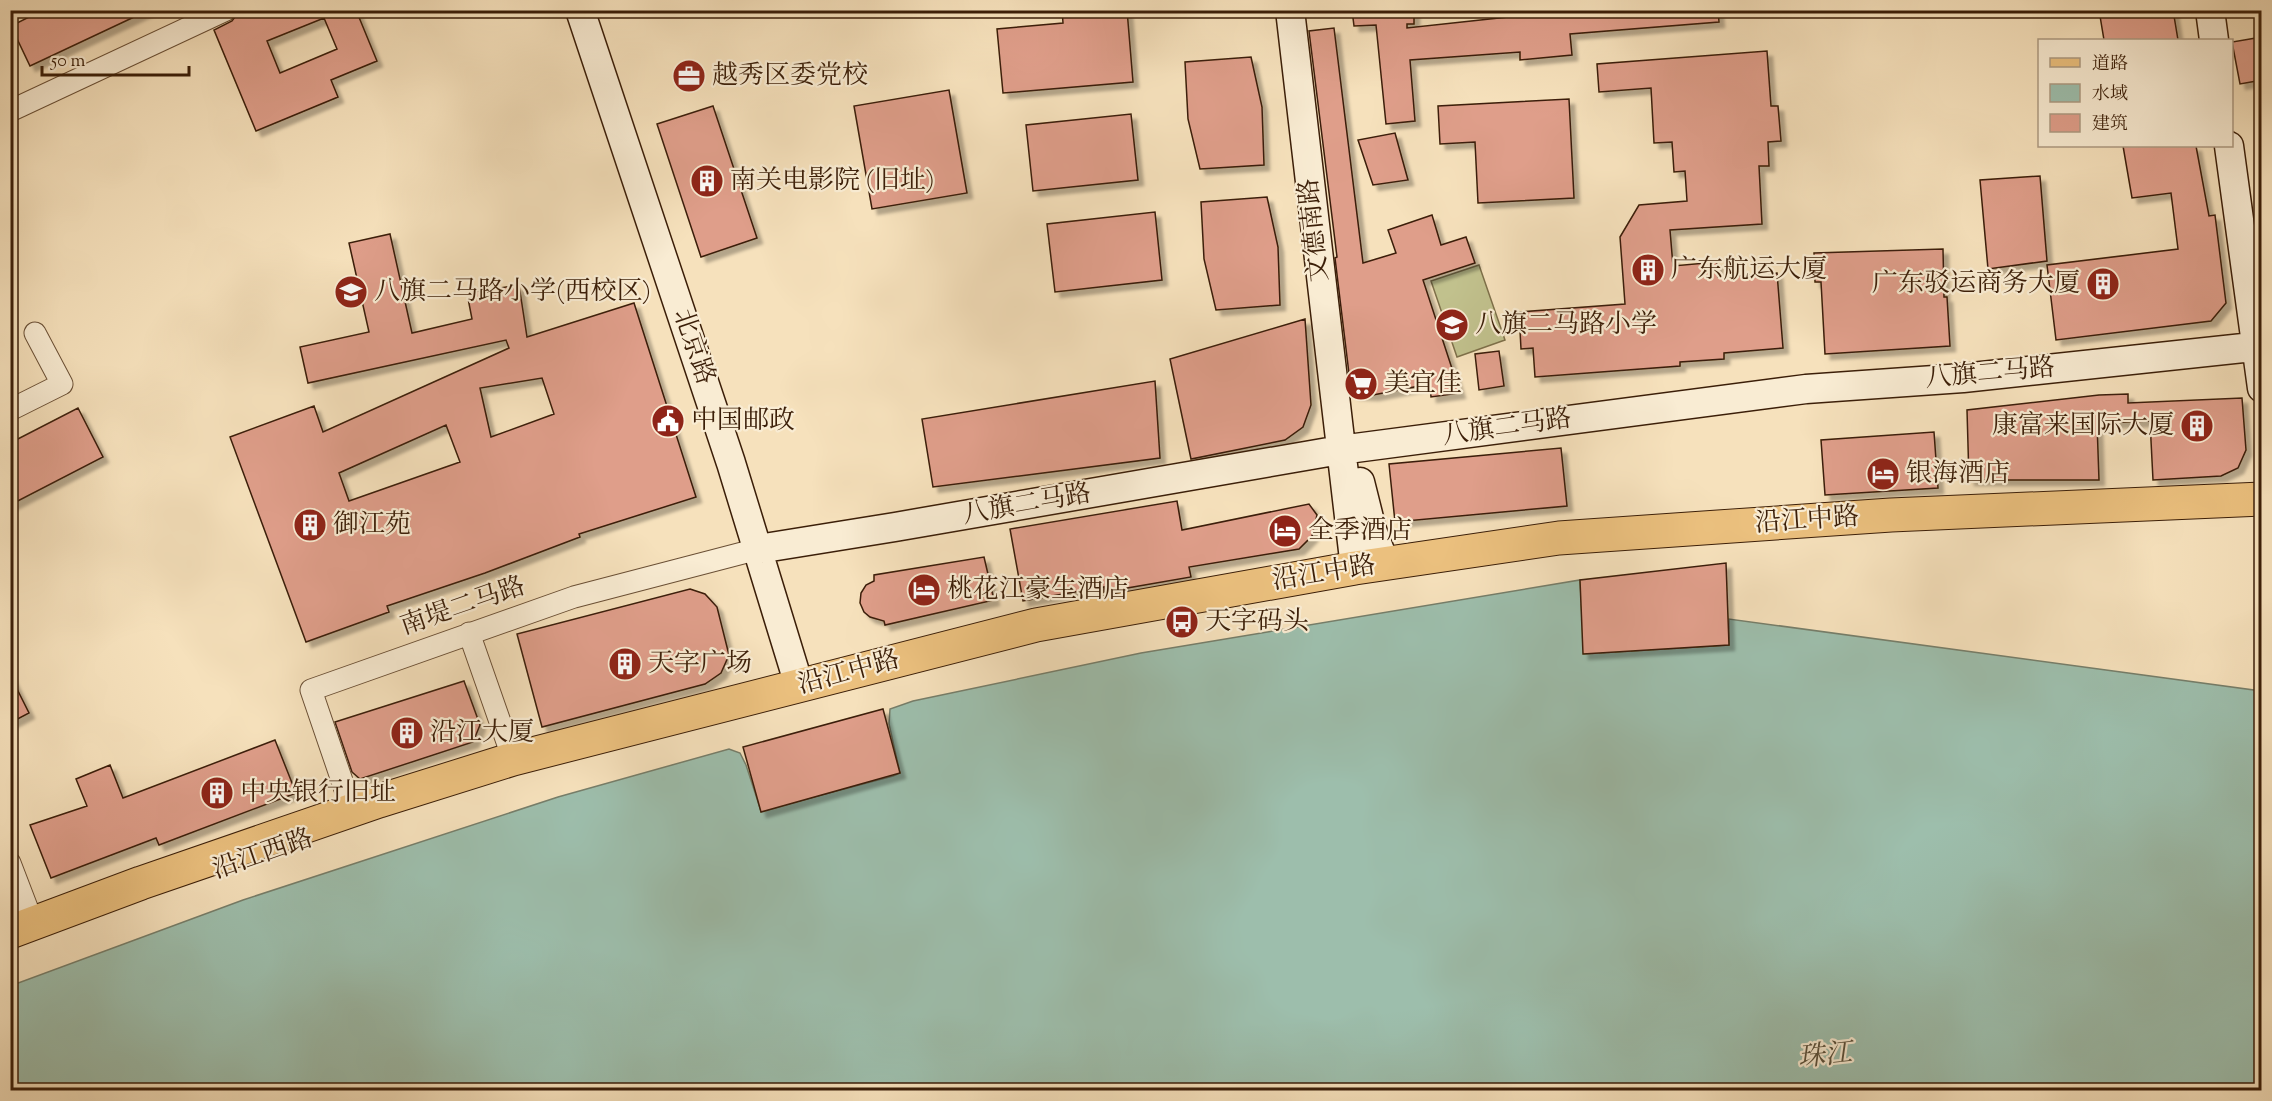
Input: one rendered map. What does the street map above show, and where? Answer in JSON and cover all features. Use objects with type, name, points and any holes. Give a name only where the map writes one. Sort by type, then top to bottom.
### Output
[{"type":"main road","name":"沿江中路","points":[[516,766],[799,685],[1036,625],[1370,566],[1559,538],[1891,515],[2262,499]]},
{"type":"main road","name":"沿江西路","points":[[22,927],[352,810],[516,766]]},
{"type":"main road","name":"沿江西路","points":[[10,946],[179,883],[360,823],[516,766]]},
{"type":"street","points":[[10,111],[226,10]]},
{"type":"street","name":"北京路","points":[[580,10],[758,549],[799,685]]},
{"type":"street","name":"文德南路","points":[[1290,10],[1340,450],[1370,566]]},
{"type":"street","points":[[2210,10],[2214,39]]},
{"type":"street","points":[[2229,147],[2259,347],[2262,388]]},
{"type":"street","points":[[10,410],[62,384],[35,333]]},
{"type":"street","name":"八旗二马路","points":[[758,549],[1340,450],[1806,389],[1962,378],[2259,347]]},
{"type":"street","name":"南堤二马路","points":[[352,810],[311,690],[574,597],[758,549]]},
{"type":"street","points":[[469,633],[516,766]]},
{"type":"street","points":[[10,863],[22,927]]},
{"type":"green space","points":[[1479,265],[1505,340],[1457,357],[1431,281]]},
{"type":"water","name":"珠江","points":[[1580,580],[1584,654],[1729,645],[1729,619],[2261,691],[2261,1090],[11,1090],[10,986],[243,900],[558,797],[729,749],[740,753],[761,811],[900,773],[889,724],[890,709],[913,701],[1141,653]]},
{"type":"building","points":[[43,10],[149,10],[30,66],[11,26]]},
{"type":"building","points":[[240,10],[356,10],[377,61],[331,80],[338,97],[256,131],[214,30],[232,21]],"holes":[[[324,18],[337,49],[280,73],[267,41]]]},
{"type":"building","points":[[1062,10],[1127,10],[1133,82],[1003,93],[997,29],[1063,23]]},
{"type":"building","points":[[1352,10],[1414,10],[1414,24],[1407,24],[1407,28],[1517,16],[1517,10],[1718,10],[1719,22],[1570,34],[1572,55],[1520,60],[1520,52],[1410,60],[1415,121],[1386,124],[1376,25],[1354,26]]},
{"type":"building","points":[[2099,10],[2173,10],[2178,39],[2104,39]]},
{"type":"building","points":[[1334,28],[1363,263],[1396,253],[1388,230],[1432,215],[1441,245],[1466,237],[1475,263],[1423,280],[1460,393],[1431,397],[1430,384],[1373,395],[1354,394],[1351,390],[1309,31]]},
{"type":"building","points":[[2262,37],[2262,80],[2240,84],[2233,42]]},
{"type":"building","points":[[1767,51],[1771,106],[1778,106],[1781,141],[1768,142],[1769,166],[1759,166],[1762,224],[1670,230],[1673,266],[1717,262],[1718,277],[1777,273],[1783,348],[1724,353],[1724,359],[1680,362],[1680,366],[1535,377],[1533,348],[1521,349],[1519,312],[1625,304],[1620,237],[1639,205],[1687,201],[1685,171],[1674,172],[1672,142],[1654,143],[1651,88],[1599,92],[1597,64]]},
{"type":"building","points":[[1251,57],[1262,107],[1264,165],[1200,169],[1188,119],[1185,62]]},
{"type":"building","points":[[949,90],[967,193],[872,209],[854,106]]},
{"type":"building","points":[[1569,99],[1574,198],[1478,203],[1475,142],[1440,144],[1438,106]]},
{"type":"building","name":"南关电影院 (旧址)","points":[[713,106],[757,238],[701,257],[657,124]]},
{"type":"building","points":[[1131,114],[1138,180],[1033,191],[1026,125]]},
{"type":"building","points":[[1395,133],[1408,180],[1373,185],[1358,140]]},
{"type":"building","name":"广东驳运商务大厦","points":[[2123,147],[2196,147],[2209,216],[2215,215],[2226,303],[2211,321],[2056,340],[2047,265],[2178,249],[2171,193],[2132,198]]},
{"type":"building","points":[[2040,176],[2047,261],[1988,269],[1980,180]]},
{"type":"building","points":[[1267,197],[1278,247],[1280,305],[1216,310],[1204,259],[1201,202]]},
{"type":"building","points":[[1155,212],[1162,280],[1055,292],[1047,224]]},
{"type":"building","points":[[390,234],[412,333],[472,319],[467,293],[519,285],[527,337],[634,303],[696,497],[579,534],[580,537],[485,573],[387,606],[389,612],[306,642],[230,437],[314,406],[323,432],[509,348],[506,340],[308,383],[300,347],[369,332],[349,243]],"holes":[[[542,378],[554,414],[491,437],[480,388]],[[446,425],[460,462],[349,501],[339,473]]]},
{"type":"building","points":[[1943,249],[1944,297],[1947,297],[1950,346],[1825,354],[1821,282],[1815,282],[1814,253]]},
{"type":"building","points":[[1305,319],[1311,405],[1303,427],[1285,440],[1191,459],[1170,359]]},
{"type":"building","points":[[1499,351],[1504,386],[1479,390],[1475,354]]},
{"type":"building","points":[[1155,381],[1160,458],[933,487],[922,419]]},
{"type":"building","points":[[2128,394],[2128,403],[2242,398],[2246,450],[2238,468],[2221,476],[2153,480],[2150,421],[2097,423],[2099,480],[1969,480],[1967,410],[2099,395]]},
{"type":"building","points":[[78,408],[103,457],[10,505],[10,443]]},
{"type":"building","points":[[1934,432],[1938,488],[1825,495],[1821,440]]},
{"type":"building","points":[[1561,448],[1567,506],[1395,522],[1389,464]]},
{"type":"building","points":[[1177,501],[1182,530],[1309,504],[1317,515],[1312,536],[1299,549],[1189,567],[1191,577],[1104,592],[1104,587],[1023,601],[1010,529]]},
{"type":"building","points":[[984,557],[994,600],[885,625],[884,621],[870,617],[864,612],[860,603],[861,593],[866,585],[874,581],[874,575]]},
{"type":"building","points":[[1726,563],[1729,645],[1583,654],[1580,580]]},
{"type":"building","name":"天字广场","points":[[690,589],[705,594],[717,607],[729,655],[721,673],[705,684],[542,727],[517,634]]},
{"type":"building","points":[[10,675],[29,713],[10,723]]},
{"type":"building","name":"沿江大厦","points":[[464,681],[480,725],[473,742],[360,779],[352,772],[335,722]]},
{"type":"building","points":[[883,709],[900,773],[761,812],[743,747]]},
{"type":"building","points":[[275,740],[296,793],[159,845],[156,838],[51,878],[30,825],[87,806],[76,779],[110,765],[123,798]]},
{"type":"place","name":"越秀区委党校","points":[[689,76]]},
{"type":"place","name":"南关电影院 (旧址)","points":[[707,181]]},
{"type":"place","name":"广东航运大厦","points":[[1648,270]]},
{"type":"place","name":"广东驳运商务大厦","points":[[2103,284]]},
{"type":"place","name":"八旗二马路小学(西校区)","points":[[351,292]]},
{"type":"place","name":"八旗二马路小学","points":[[1452,325]]},
{"type":"place","name":"美宜佳","points":[[1361,384]]},
{"type":"place","name":"中国邮政","points":[[668,421]]},
{"type":"place","name":"康富来国际大厦","points":[[2197,426]]},
{"type":"place","name":"银海酒店","points":[[1883,474]]},
{"type":"place","name":"御江苑","points":[[310,525]]},
{"type":"place","name":"全季酒店","points":[[1285,531]]},
{"type":"place","name":"桃花江豪生酒店","points":[[924,590]]},
{"type":"place","name":"天字码头","points":[[1182,622]]},
{"type":"place","name":"天字广场","points":[[625,664]]},
{"type":"place","name":"沿江大厦","points":[[407,733]]},
{"type":"place","name":"中央银行旧址","points":[[217,793]]}]
